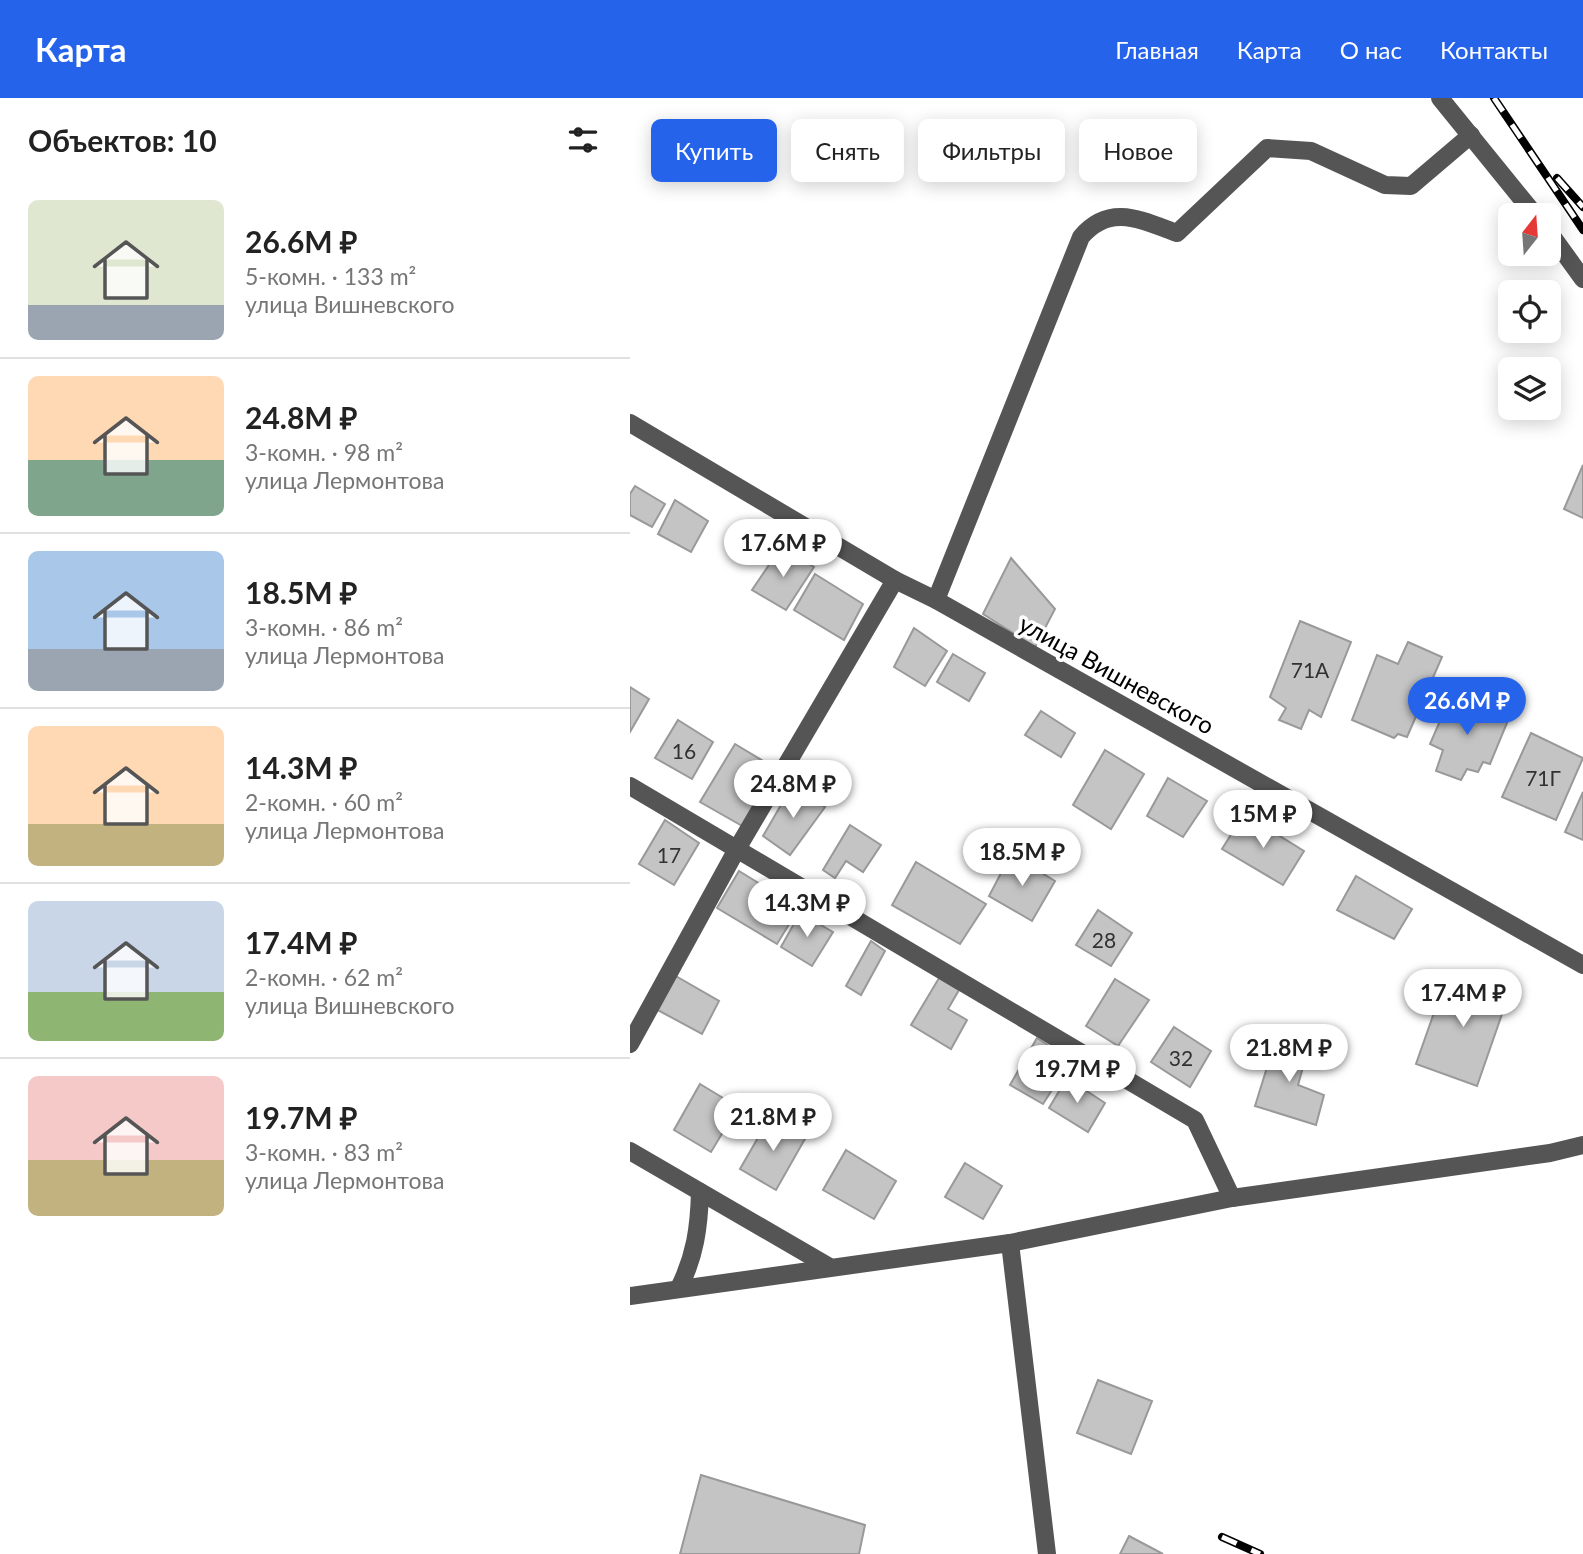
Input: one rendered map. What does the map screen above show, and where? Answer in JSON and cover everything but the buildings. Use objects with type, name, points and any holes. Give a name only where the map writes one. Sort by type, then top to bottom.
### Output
[{"type":"street","points":[[1440,98],[1525,203]]},
{"type":"street","points":[[936,600],[1081,237],[1094,222],[1116,216],[1177,233],[1267,148],[1311,151],[1385,185],[1411,186],[1471,135]]},
{"type":"street","points":[[1561,249],[1583,279]]},
{"type":"street","name":"улица Вишневского","points":[[630,423],[895,580],[936,600],[1583,965]]},
{"type":"street","points":[[630,1044],[737,849],[895,580]]},
{"type":"street","points":[[630,786],[1195,1121],[1232,1198]]},
{"type":"street","points":[[1550,1153],[1583,1130]]},
{"type":"street","points":[[630,1296],[828,1266],[1010,1243],[1232,1198],[1550,1153],[1583,1145]]},
{"type":"street","points":[[630,1152],[828,1266]]},
{"type":"street","points":[[678,1289],[692,1261],[700,1192]]},
{"type":"street","points":[[1010,1243],[1047,1554]]},
{"type":"railway","points":[[1494,98],[1583,230]]},
{"type":"railway","points":[[1557,178],[1583,207]]},
{"type":"railway","points":[[1222,1537],[1260,1554]]}]
